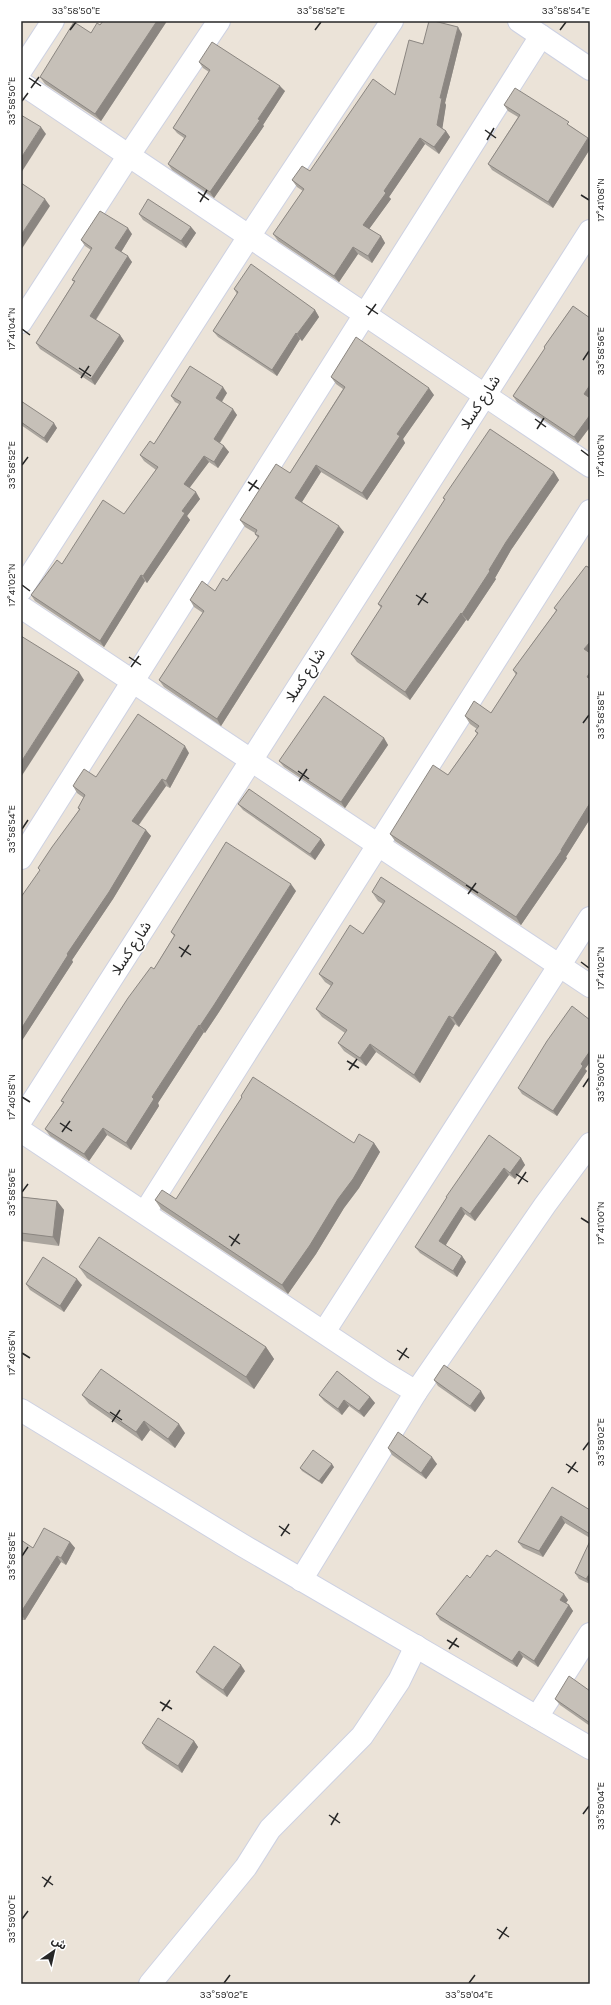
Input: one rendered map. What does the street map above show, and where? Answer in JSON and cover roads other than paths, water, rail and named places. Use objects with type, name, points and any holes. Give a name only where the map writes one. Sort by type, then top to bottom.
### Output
[{"type":"street","points":[[21,70],[53,21]]},
{"type":"street","points":[[21,322],[128,155],[219,21]]},
{"type":"street","points":[[21,590],[248,238],[392,21]]},
{"type":"street","points":[[519,21],[590,69]]},
{"type":"street","points":[[21,858],[541,36]]},
{"type":"street","points":[[21,83],[248,238],[365,314],[590,466]]},
{"type":"street","name":"شارع كسلا","points":[[21,1120],[590,230]]},
{"type":"street","points":[[145,1212],[590,511]]},
{"type":"street","points":[[21,607],[590,986]]},
{"type":"street","points":[[324,1332],[590,918]]},
{"type":"street","points":[[21,1131],[416,1392]]},
{"type":"street","points":[[301,1580],[416,1392],[545,1205],[590,1144]]},
{"type":"street","points":[[21,1410],[301,1580],[590,1748]]},
{"type":"street","points":[[537,1717],[590,1634]]},
{"type":"street","points":[[150,1984],[246,1867],[270,1829],[362,1736],[399,1681],[416,1646]]}]
